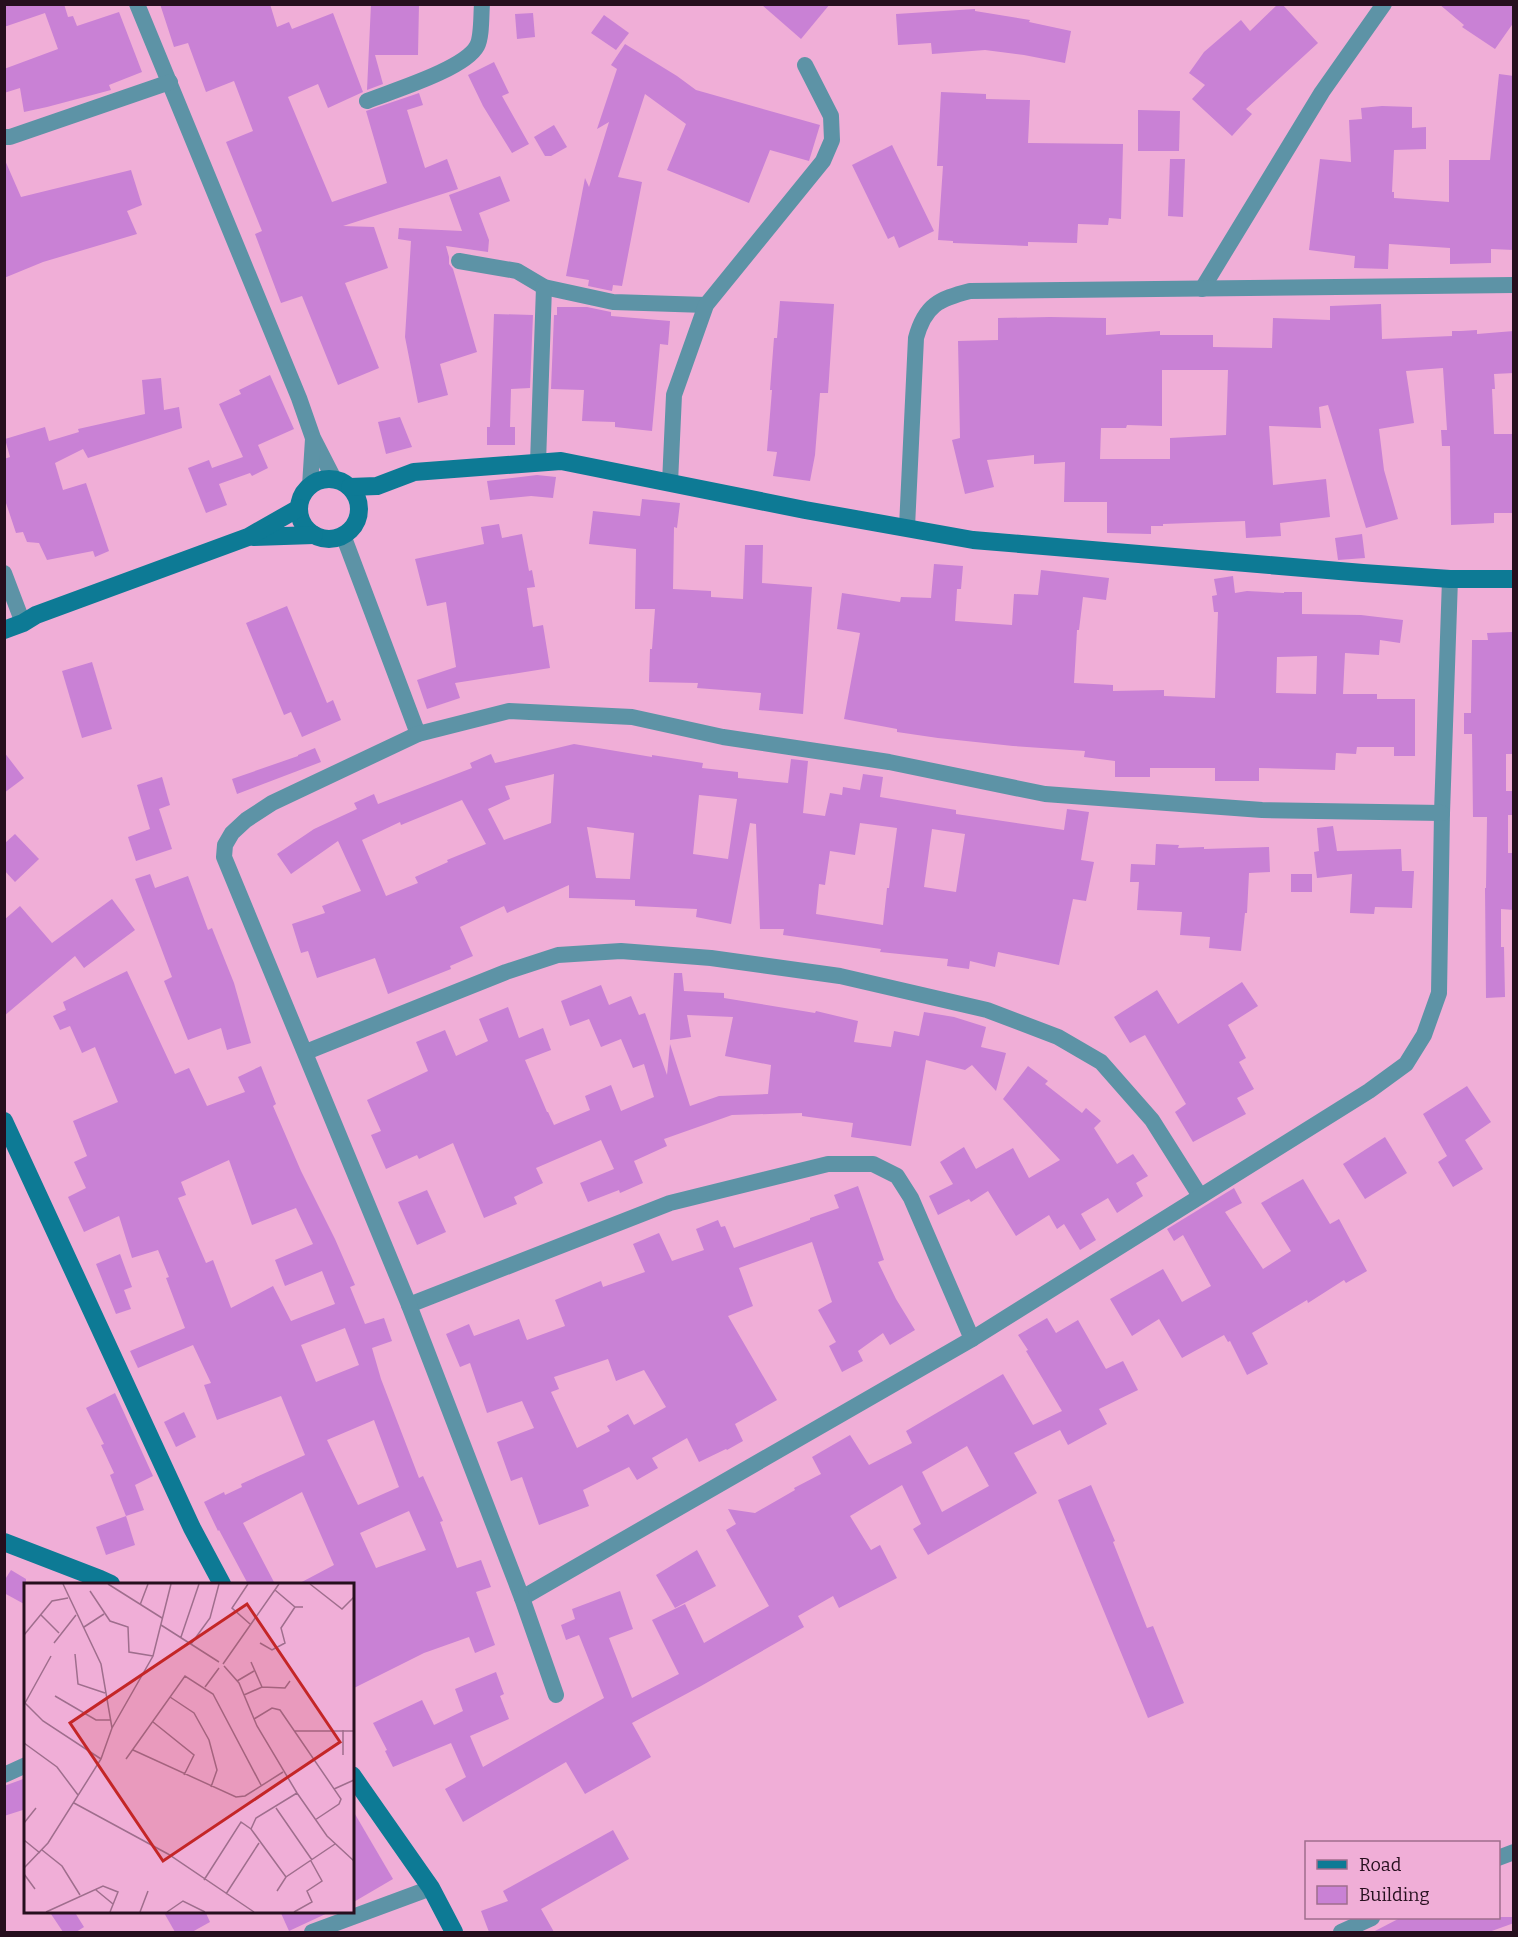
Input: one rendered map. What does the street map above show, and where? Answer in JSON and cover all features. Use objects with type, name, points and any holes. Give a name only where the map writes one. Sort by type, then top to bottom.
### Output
[{"type":"street","points":[[137,4],[299,398],[313,438],[334,479]]},
{"type":"street","points":[[367,101],[444,71],[471,55],[479,44],[482,4]]},
{"type":"street","points":[[1202,288],[1322,92],[1384,4]]},
{"type":"street","points":[[670,483],[674,395],[706,305],[823,161],[832,140],[831,116],[805,65]]},
{"type":"street","points":[[4,137],[10,137],[170,82]]},
{"type":"street","points":[[459,261],[517,271],[544,286],[613,302],[706,305]]},
{"type":"street","points":[[907,527],[915,338],[928,310],[944,298],[970,291],[1514,285]]},
{"type":"street","points":[[538,463],[544,286]]},
{"type":"street","points":[[310,486],[313,438]]},
{"type":"street","points":[[350,487],[377,486],[414,472],[561,461],[804,510],[973,540],[1450,579],[1514,579]]},
{"type":"street","points":[[248,537],[314,535],[333,539],[343,536],[352,529],[358,518],[357,496],[350,487],[334,479],[321,480],[310,486],[302,496],[299,508],[301,519],[314,535]]},
{"type":"street","points":[[359,507],[377,486]]},
{"type":"street","points":[[4,630],[36,615],[248,537],[299,508]]},
{"type":"street","points":[[343,536],[418,734]]},
{"type":"street","points":[[4,573],[23,623]]},
{"type":"street","points":[[522,1598],[972,1339],[1369,1092],[1406,1064],[1424,1035],[1440,993],[1442,813],[1450,579]]},
{"type":"street","points":[[556,1695],[522,1598],[409,1305],[224,857],[225,845],[232,833],[246,820],[272,803],[418,734],[509,711],[632,717],[723,737],[889,762],[1045,794],[1262,810],[1442,813]]},
{"type":"street","points":[[306,1053],[506,972],[558,955],[621,951],[700,957],[840,976],[987,1010],[1058,1037],[1101,1062],[1152,1120],[1200,1196]]},
{"type":"street","points":[[4,1121],[192,1528],[221,1583]]},
{"type":"street","points":[[409,1305],[670,1203],[828,1164],[873,1164],[897,1176],[911,1198],[972,1339]]},
{"type":"street","points":[[4,1542],[109,1583]]},
{"type":"street","points":[[4,1775],[24,1766]]},
{"type":"street","points":[[354,1778],[431,1888],[454,1932]]},
{"type":"street","points":[[312,1932],[431,1888]]},
{"type":"street","points":[[1341,1932],[1368,1919]]},
{"type":"building","points":[[4,4],[64,4],[68,17],[73,16],[77,26],[119,12],[142,72],[109,85],[111,90],[24,112],[20,88],[4,93],[4,69],[58,49],[45,13],[4,27]]},
{"type":"building","points":[[160,4],[270,4],[277,27],[289,22],[292,29],[333,13],[363,92],[328,108],[318,84],[288,97],[332,202],[387,183],[366,111],[419,93],[423,105],[407,110],[425,168],[447,159],[458,189],[343,226],[374,227],[388,268],[345,283],[379,368],[338,385],[302,296],[281,303],[255,234],[262,231],[226,142],[253,131],[234,81],[206,92],[188,43],[174,47]]},
{"type":"building","points":[[371,4],[419,4],[418,55],[375,55],[383,84],[367,90]]},
{"type":"building","points":[[761,4],[830,4],[801,39]]},
{"type":"building","points":[[1278,4],[1282,4],[1318,43],[1246,109],[1252,114],[1232,136],[1192,99],[1205,85],[1189,73],[1204,52],[1241,20],[1250,31]]},
{"type":"building","points":[[1439,4],[1514,4],[1514,22],[1495,49],[1462,27],[1464,25]]},
{"type":"building","points":[[975,9],[975,11],[1030,20],[1029,22],[1071,31],[1065,63],[985,50],[932,54],[931,43],[898,45],[896,14]]},
{"type":"building","points":[[533,13],[535,37],[517,39],[515,14]]},
{"type":"building","points":[[604,15],[629,33],[616,50],[591,33]]},
{"type":"building","points":[[625,44],[696,90],[820,125],[809,161],[770,150],[749,203],[667,170],[686,124],[645,94],[618,177],[642,182],[622,286],[613,285],[612,291],[588,286],[589,280],[566,276],[585,178],[589,187],[609,122],[597,129],[617,69],[611,65]]},
{"type":"building","points":[[494,62],[509,93],[502,96],[529,144],[512,153],[483,106],[468,75]]},
{"type":"building","points":[[1499,74],[1514,76],[1514,250],[1491,249],[1491,263],[1450,264],[1450,248],[1389,244],[1388,269],[1354,268],[1355,256],[1309,250],[1320,159],[1351,162],[1349,120],[1362,119],[1361,108],[1412,107],[1412,128],[1426,127],[1426,149],[1394,150],[1392,192],[1394,192],[1394,198],[1449,202],[1449,160],[1490,160]]},
{"type":"building","points":[[941,92],[986,94],[986,99],[1030,100],[1028,143],[1123,144],[1121,219],[1109,218],[1108,225],[1078,224],[1077,243],[1028,242],[1028,246],[953,243],[953,241],[938,240],[943,166],[937,166]]},
{"type":"building","points":[[1138,110],[1180,111],[1179,151],[1138,151]]},
{"type":"building","points":[[554,125],[567,147],[551,156],[545,156],[534,137]]},
{"type":"building","points":[[892,145],[934,231],[899,248],[894,236],[888,239],[852,165]]},
{"type":"building","points":[[4,158],[21,197],[131,170],[142,205],[127,211],[137,234],[43,262],[4,278]]},
{"type":"building","points":[[1170,159],[1185,159],[1183,217],[1168,216]]},
{"type":"building","points":[[500,176],[510,201],[479,213],[489,240],[488,252],[446,246],[449,264],[453,269],[477,352],[440,364],[448,395],[418,403],[405,337],[411,241],[398,239],[399,228],[462,231],[449,195]]},
{"type":"building","points":[[780,301],[834,304],[828,393],[820,393],[815,455],[810,481],[773,476],[777,452],[767,451],[774,338],[777,338]]},
{"type":"building","points":[[1381,304],[1382,339],[1452,336],[1452,331],[1477,330],[1477,334],[1514,331],[1514,373],[1494,374],[1495,389],[1492,389],[1494,434],[1514,434],[1514,513],[1494,513],[1494,523],[1451,525],[1450,446],[1442,446],[1441,430],[1447,430],[1443,368],[1406,371],[1414,423],[1379,429],[1384,470],[1398,519],[1366,528],[1328,405],[1319,407],[1321,428],[1269,426],[1273,485],[1326,479],[1330,517],[1280,523],[1281,536],[1246,538],[1245,521],[1163,524],[1163,526],[1151,526],[1151,534],[1107,533],[1107,502],[1064,502],[1065,462],[1034,464],[1034,455],[987,460],[994,487],[965,494],[952,440],[960,438],[958,341],[998,340],[998,318],[1106,318],[1106,335],[1160,331],[1160,335],[1213,335],[1213,347],[1272,348],[1273,318],[1330,320],[1330,306]],"holes":[[[1162,370],[1228,370],[1226,435],[1170,438],[1170,459],[1100,459],[1101,428],[1126,428],[1127,425],[1162,426]]]},
{"type":"building","points":[[557,307],[587,307],[611,312],[611,316],[670,321],[668,345],[660,344],[652,431],[615,427],[615,422],[582,421],[584,390],[551,389],[554,315],[557,315]]},
{"type":"building","points":[[494,314],[533,315],[530,388],[511,389],[510,427],[515,427],[515,445],[487,445],[487,427],[490,427]]},
{"type":"building","points":[[270,375],[294,429],[258,445],[268,468],[252,476],[250,473],[219,484],[227,505],[206,513],[188,468],[209,460],[212,468],[243,457],[219,404],[241,394],[239,390]]},
{"type":"building","points":[[161,378],[164,410],[179,407],[182,428],[88,458],[83,449],[55,463],[63,490],[86,483],[109,551],[95,557],[93,551],[47,560],[39,543],[27,542],[23,532],[16,533],[4,497],[4,459],[10,457],[5,439],[45,427],[49,441],[79,432],[78,429],[145,414],[142,380]]},
{"type":"building","points":[[400,417],[412,447],[386,454],[378,422]]},
{"type":"building","points":[[537,475],[556,477],[553,498],[531,496],[490,500],[487,481]]},
{"type":"building","points":[[642,499],[680,503],[677,528],[674,527],[673,589],[711,591],[711,597],[743,599],[745,545],[763,545],[762,583],[812,587],[803,714],[759,710],[761,693],[697,688],[698,683],[649,682],[655,609],[635,609],[636,549],[589,544],[593,511],[640,516]]},
{"type":"building","points":[[499,524],[502,538],[522,534],[529,571],[532,570],[535,587],[527,588],[533,627],[543,625],[550,668],[455,683],[460,698],[427,709],[417,680],[456,667],[446,602],[427,606],[415,559],[484,544],[481,527]]},
{"type":"building","points":[[1362,534],[1365,558],[1338,560],[1335,538]]},
{"type":"building","points":[[934,564],[963,566],[961,589],[957,589],[955,621],[1012,625],[1014,594],[1038,595],[1041,570],[1109,578],[1106,600],[1083,597],[1079,630],[1077,630],[1074,683],[1113,685],[1113,691],[1164,690],[1164,696],[1215,698],[1218,612],[1214,612],[1212,596],[1217,595],[1214,579],[1233,576],[1235,593],[1247,591],[1302,592],[1302,614],[1361,615],[1403,620],[1400,643],[1380,640],[1379,655],[1345,653],[1343,694],[1377,694],[1377,699],[1415,699],[1415,756],[1394,756],[1394,747],[1357,747],[1356,754],[1336,753],[1335,770],[1259,768],[1259,781],[1215,781],[1215,768],[1150,768],[1150,777],[1115,777],[1115,761],[1084,757],[1085,751],[938,738],[897,732],[897,729],[844,719],[860,633],[837,629],[842,593],[900,602],[901,597],[931,598]],"holes":[[[1317,656],[1316,694],[1276,693],[1277,657]]]},
{"type":"building","points":[[287,606],[327,703],[333,700],[341,720],[302,737],[291,712],[284,715],[246,623]]},
{"type":"building","points":[[1512,632],[1514,754],[1506,754],[1506,791],[1514,791],[1514,815],[1508,815],[1508,853],[1514,853],[1514,910],[1501,909],[1505,997],[1486,998],[1487,817],[1473,817],[1472,734],[1464,734],[1464,713],[1471,713],[1472,640],[1488,640],[1487,633]]},
{"type":"building","points":[[92,662],[112,729],[82,738],[62,671]]},
{"type":"building","points":[[574,744],[703,763],[702,768],[738,772],[738,778],[788,783],[791,759],[808,761],[803,813],[825,816],[830,793],[842,795],[843,787],[860,790],[863,774],[883,777],[880,797],[956,810],[956,814],[1064,830],[1067,809],[1089,812],[1081,860],[1094,862],[1086,901],[1073,899],[1059,965],[998,952],[995,967],[970,961],[969,969],[947,966],[948,959],[880,952],[881,949],[783,935],[784,929],[760,929],[756,824],[750,823],[731,924],[696,917],[697,909],[635,906],[635,900],[569,898],[569,885],[507,913],[504,906],[460,927],[473,956],[450,966],[451,969],[388,994],[375,958],[317,978],[308,951],[301,953],[292,924],[325,913],[322,906],[361,891],[338,841],[291,874],[277,854],[314,829],[357,809],[354,803],[374,794],[378,804],[472,768],[470,763],[491,754],[495,763]],"holes":[[[554,774],[551,823],[504,840],[488,809],[510,799],[505,786]],[[699,795],[737,799],[728,859],[693,854]],[[462,800],[486,844],[447,860],[448,862],[415,877],[418,883],[386,896],[362,840],[400,822],[401,825]],[[860,823],[897,828],[883,925],[816,914],[819,884],[825,885],[830,851],[855,855]],[[587,827],[634,833],[630,879],[596,878]],[[932,829],[965,834],[956,892],[924,887]]]},
{"type":"building","points":[[315,748],[321,762],[237,794],[232,779]]},
{"type":"building","points":[[4,752],[24,778],[4,793]]},
{"type":"building","points":[[162,777],[170,805],[159,809],[172,849],[136,861],[128,837],[150,829],[137,785]]},
{"type":"building","points":[[1333,826],[1337,851],[1401,849],[1402,871],[1414,871],[1412,908],[1375,907],[1374,914],[1350,913],[1352,874],[1317,878],[1314,852],[1319,851],[1317,828]]},
{"type":"building","points":[[15,834],[39,859],[15,882],[4,870],[4,844]]},
{"type":"building","points":[[1156,844],[1179,845],[1178,848],[1204,847],[1204,849],[1269,847],[1270,872],[1249,873],[1247,913],[1245,913],[1241,951],[1209,948],[1210,937],[1180,935],[1182,912],[1137,910],[1139,882],[1130,882],[1131,864],[1155,865]]},
{"type":"building","points":[[150,874],[155,888],[188,876],[208,930],[212,928],[234,983],[251,1043],[227,1050],[221,1028],[188,1040],[164,981],[172,977],[135,879]]},
{"type":"building","points":[[1291,874],[1312,874],[1312,892],[1291,892]]},
{"type":"building","points":[[112,899],[135,930],[84,968],[75,956],[4,1016],[4,920],[20,906],[52,943]]},
{"type":"building","points":[[127,971],[175,1074],[189,1068],[207,1106],[245,1092],[238,1077],[261,1066],[276,1104],[273,1106],[355,1285],[350,1287],[365,1324],[384,1318],[392,1341],[372,1348],[381,1379],[419,1478],[423,1476],[443,1521],[440,1522],[457,1568],[481,1560],[491,1587],[476,1592],[495,1645],[475,1653],[469,1637],[424,1653],[354,1688],[354,1583],[300,1583],[334,1565],[302,1492],[243,1523],[274,1583],[247,1583],[204,1502],[224,1492],[225,1495],[242,1487],[241,1484],[305,1455],[281,1396],[217,1420],[204,1385],[211,1383],[193,1345],[138,1368],[130,1351],[185,1328],[158,1250],[132,1258],[119,1216],[84,1232],[68,1197],[86,1188],[74,1162],[87,1156],[73,1121],[118,1102],[95,1047],[82,1053],[70,1026],[60,1030],[53,1016],[66,1010],[63,1002]],"holes":[[[229,1160],[252,1225],[296,1208],[313,1244],[275,1260],[285,1286],[322,1271],[335,1304],[291,1321],[273,1286],[231,1308],[213,1260],[206,1263],[178,1198],[186,1195],[181,1182]],[[345,1328],[359,1365],[316,1382],[301,1345]],[[374,1420],[399,1487],[358,1505],[327,1440]],[[409,1511],[426,1550],[376,1568],[360,1533]]]},
{"type":"building","points":[[674,973],[682,973],[684,991],[724,993],[724,998],[815,1013],[816,1011],[858,1021],[854,1042],[891,1047],[894,1031],[919,1036],[924,1012],[954,1017],[986,1027],[981,1047],[1006,1053],[996,1091],[972,1065],[965,1070],[926,1060],[911,1146],[851,1137],[853,1123],[802,1116],[802,1113],[732,1115],[664,1139],[667,1146],[634,1161],[643,1183],[620,1193],[619,1190],[588,1202],[580,1183],[614,1169],[601,1140],[536,1168],[543,1183],[514,1197],[517,1204],[484,1218],[453,1143],[419,1159],[417,1155],[386,1169],[371,1135],[381,1131],[367,1100],[428,1071],[416,1042],[445,1030],[456,1056],[488,1041],[479,1019],[508,1007],[519,1038],[543,1028],[551,1050],[525,1060],[554,1125],[590,1110],[585,1096],[611,1085],[621,1111],[654,1097],[644,1064],[633,1068],[621,1039],[601,1047],[589,1019],[570,1026],[561,1001],[601,985],[609,1005],[631,996],[639,1015],[645,1013],[667,1075],[670,1044],[690,1106],[719,1096],[768,1094],[771,1065],[725,1056],[733,1017],[687,1015],[691,1037],[670,1040]]},
{"type":"building","points":[[1242,982],[1258,1006],[1228,1025],[1246,1058],[1239,1062],[1254,1089],[1237,1098],[1246,1114],[1193,1142],[1175,1112],[1186,1104],[1145,1035],[1130,1043],[1114,1017],[1157,990],[1178,1024]]},
{"type":"building","points":[[1028,1066],[1048,1081],[1045,1084],[1082,1113],[1086,1108],[1101,1121],[1094,1128],[1117,1164],[1133,1154],[1148,1176],[1136,1183],[1143,1196],[1117,1213],[1108,1198],[1081,1214],[1096,1240],[1080,1250],[1064,1224],[1057,1229],[1049,1215],[1016,1236],[988,1191],[971,1202],[969,1199],[938,1215],[929,1196],[953,1184],[940,1162],[964,1147],[976,1169],[1013,1148],[1029,1178],[1060,1160],[1003,1099]]},
{"type":"building","points":[[1467,1086],[1491,1122],[1465,1140],[1483,1169],[1453,1187],[1438,1162],[1447,1156],[1423,1114]]},
{"type":"building","points":[[1385,1137],[1407,1173],[1365,1199],[1343,1164]]},
{"type":"building","points":[[1303,1179],[1330,1224],[1339,1219],[1367,1271],[1346,1283],[1344,1280],[1308,1303],[1307,1300],[1252,1333],[1268,1364],[1247,1375],[1230,1341],[1228,1342],[1224,1335],[1182,1358],[1159,1319],[1132,1336],[1110,1299],[1163,1269],[1182,1302],[1211,1286],[1183,1235],[1174,1241],[1167,1229],[1234,1188],[1242,1203],[1225,1212],[1263,1269],[1291,1251],[1261,1203]]},
{"type":"building","points":[[858,1186],[884,1260],[878,1262],[896,1299],[915,1330],[890,1345],[883,1333],[858,1351],[863,1361],[842,1372],[829,1346],[836,1342],[818,1310],[832,1302],[812,1242],[739,1268],[753,1306],[728,1316],[777,1400],[735,1424],[743,1441],[727,1450],[699,1462],[687,1438],[652,1458],[658,1468],[637,1480],[629,1467],[583,1490],[589,1506],[539,1525],[522,1477],[511,1481],[497,1442],[534,1428],[522,1401],[487,1413],[470,1363],[460,1367],[446,1334],[469,1324],[474,1336],[519,1319],[527,1340],[565,1326],[555,1300],[601,1281],[603,1287],[645,1272],[633,1244],[659,1233],[672,1261],[704,1250],[696,1229],[718,1220],[721,1227],[725,1226],[734,1248],[839,1208],[834,1195]],"holes":[[[608,1359],[616,1381],[644,1370],[666,1407],[634,1425],[628,1414],[607,1426],[610,1431],[577,1448],[551,1392],[559,1389],[554,1377]]]},
{"type":"building","points":[[427,1190],[446,1232],[417,1245],[398,1202]]},
{"type":"building","points":[[120,1254],[132,1287],[124,1290],[131,1309],[116,1314],[96,1264]]},
{"type":"building","points":[[1047,1318],[1056,1333],[1078,1320],[1106,1369],[1123,1361],[1138,1390],[1099,1409],[1107,1424],[1068,1445],[1060,1430],[1014,1453],[1037,1493],[928,1555],[913,1529],[921,1524],[902,1485],[850,1516],[871,1550],[880,1545],[897,1578],[839,1608],[833,1596],[798,1616],[804,1627],[632,1723],[651,1757],[585,1794],[566,1762],[463,1822],[445,1789],[466,1777],[451,1743],[393,1767],[373,1723],[422,1700],[434,1725],[463,1711],[455,1689],[496,1672],[504,1694],[500,1696],[509,1719],[470,1736],[483,1767],[604,1698],[579,1635],[566,1640],[561,1625],[575,1619],[572,1609],[620,1591],[633,1629],[609,1638],[632,1698],[679,1674],[652,1620],[685,1604],[704,1643],[769,1606],[726,1530],[736,1524],[728,1509],[755,1513],[795,1490],[794,1488],[821,1474],[812,1457],[850,1435],[869,1465],[912,1443],[906,1431],[1003,1374],[1033,1425],[1062,1411],[1018,1335]],"holes":[[[967,1446],[989,1486],[942,1512],[922,1472]]]},
{"type":"building","points":[[115,1393],[153,1476],[135,1485],[144,1510],[126,1516],[110,1475],[114,1473],[101,1445],[104,1444],[86,1408]]},
{"type":"building","points":[[184,1412],[196,1437],[176,1447],[164,1422]]},
{"type":"building","points":[[1091,1485],[1115,1541],[1113,1542],[1147,1628],[1153,1626],[1184,1703],[1148,1718],[1058,1500]]},
{"type":"building","points":[[126,1516],[135,1545],[106,1555],[96,1527]]},
{"type":"building","points":[[697,1550],[716,1586],[675,1608],[656,1575]]},
{"type":"building","points":[[11,1570],[26,1579],[24,1604],[4,1593],[4,1581]]},
{"type":"building","points":[[24,1779],[24,1810],[4,1816],[4,1786]]},
{"type":"building","points":[[354,1812],[393,1879],[354,1902]]},
{"type":"building","points":[[613,1830],[629,1859],[541,1909],[554,1932],[489,1932],[481,1911],[508,1901],[503,1891]]},
{"type":"building","points":[[50,1913],[75,1913],[84,1927],[76,1932],[63,1932]]},
{"type":"building","points":[[164,1913],[206,1913],[210,1922],[192,1932],[175,1932]]},
{"type":"building","points":[[281,1913],[328,1913],[289,1931]]},
{"type":"building","points":[[1514,1917],[1514,1923],[1489,1932],[1373,1932],[1398,1919]]}]
